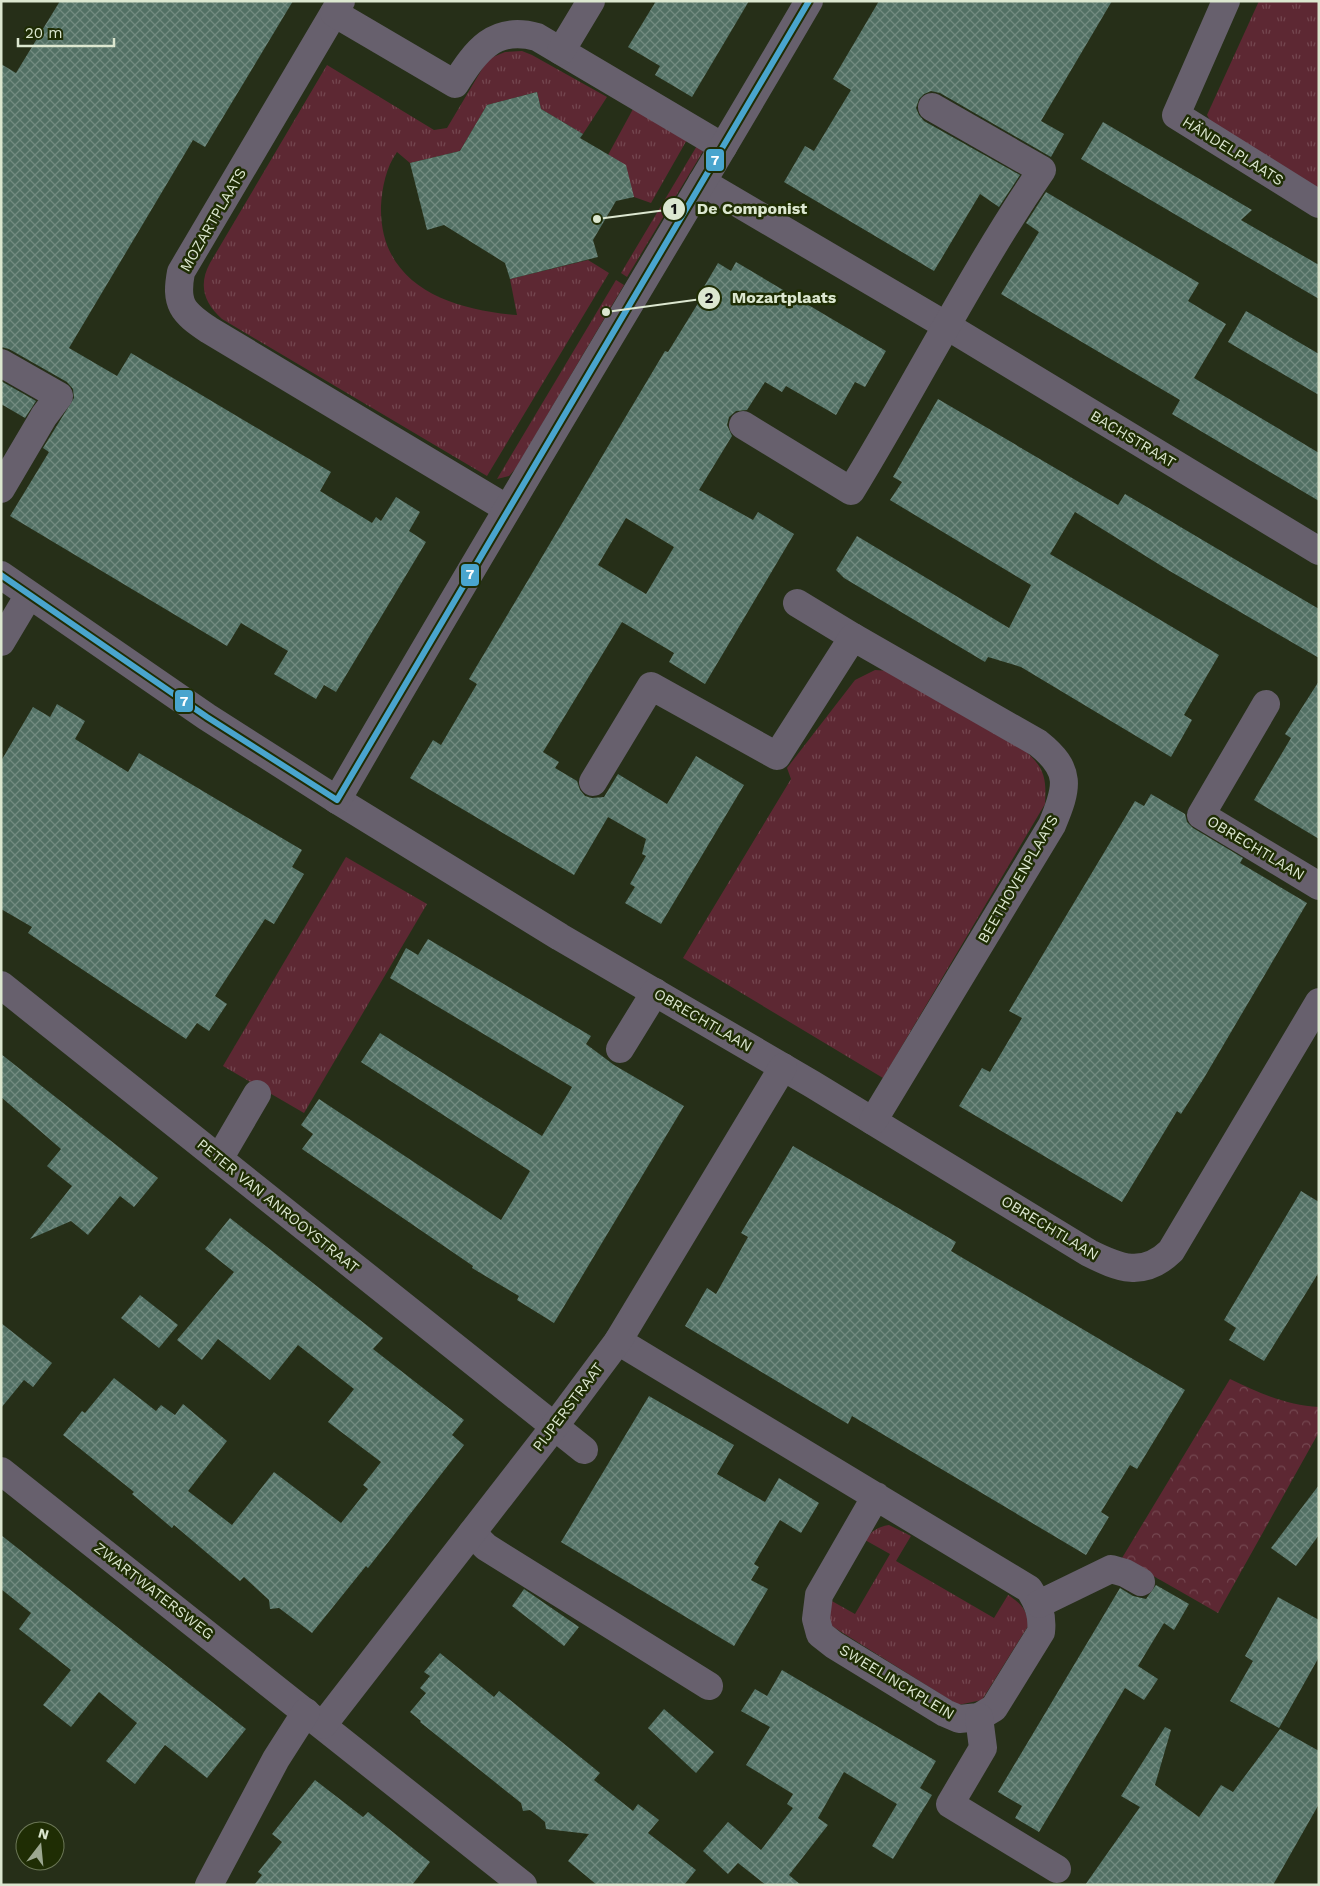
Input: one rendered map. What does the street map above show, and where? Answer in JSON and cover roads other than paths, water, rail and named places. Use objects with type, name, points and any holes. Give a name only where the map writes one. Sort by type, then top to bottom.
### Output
[{"type":"street","points":[[561,51],[590,1]]},
{"type":"street","points":[[337,800],[506,508],[724,147],[809,1]]},
{"type":"street","name":"HÄNDELPLAATS","points":[[1226,1],[1176,115],[1319,204]]},
{"type":"street","name":"MOZARTPLAATS","points":[[506,508],[208,330],[192,319],[183,308],[177,291],[181,272],[337,7],[454,84],[472,57],[505,33],[521,32],[537,37],[724,147]]},
{"type":"street","points":[[743,425],[851,491],[1023,198],[1042,170],[932,107]]},
{"type":"street","name":"BACHSTRAAT","points":[[702,182],[947,326],[1319,552]]},
{"type":"street","points":[[1,363],[58,396],[1,489]]},
{"type":"street","name":"OBRECHTLAAN","points":[[1,575],[207,717],[337,800],[560,937],[783,1067],[1089,1253],[1119,1266],[1140,1268],[1148,1266],[1158,1262],[1171,1251],[1319,1002]]},
{"type":"street","points":[[1,642],[28,594]]},
{"type":"street","name":"BEETHOVENPLAATS","points":[[797,602],[853,637],[1038,743],[1058,761],[1063,769],[1065,784],[1061,804],[1052,824],[873,1121]]},
{"type":"street","points":[[593,782],[651,686],[777,756],[853,637]]},
{"type":"street","name":"OBRECHTLAAN","points":[[1266,704],[1202,815],[1319,886]]},
{"type":"street","name":"PETER VAN ANROOYSTRAAT","points":[[1,985],[584,1450]]},
{"type":"street","points":[[620,1049],[655,992]]},
{"type":"street","name":"PIJPERSTRAAT","points":[[314,1719],[472,1533],[618,1340],[783,1067]]},
{"type":"street","points":[[219,1159],[257,1094]]},
{"type":"street","points":[[618,1340],[1030,1589],[1039,1604],[1043,1621],[1042,1632],[994,1708],[979,1717],[983,1748],[950,1804],[1057,1869]]},
{"type":"street","name":"ZWARTWATERSWEG","points":[[1,1471],[522,1885]]},
{"type":"street","name":"SWEELINCKPLEIN","points":[[876,1496],[819,1596],[816,1608],[820,1634],[834,1645],[945,1713],[959,1719],[979,1717]]},
{"type":"street","points":[[472,1533],[486,1547],[709,1686]]},
{"type":"street","points":[[1039,1604],[1111,1569],[1125,1573],[1141,1582]]},
{"type":"street","points":[[209,1885],[276,1759],[314,1719]]},
{"type":"place","name":"De Componist","points":[[597,219]]},
{"type":"place","name":"Mozartplaats","points":[[606,312]]}]
